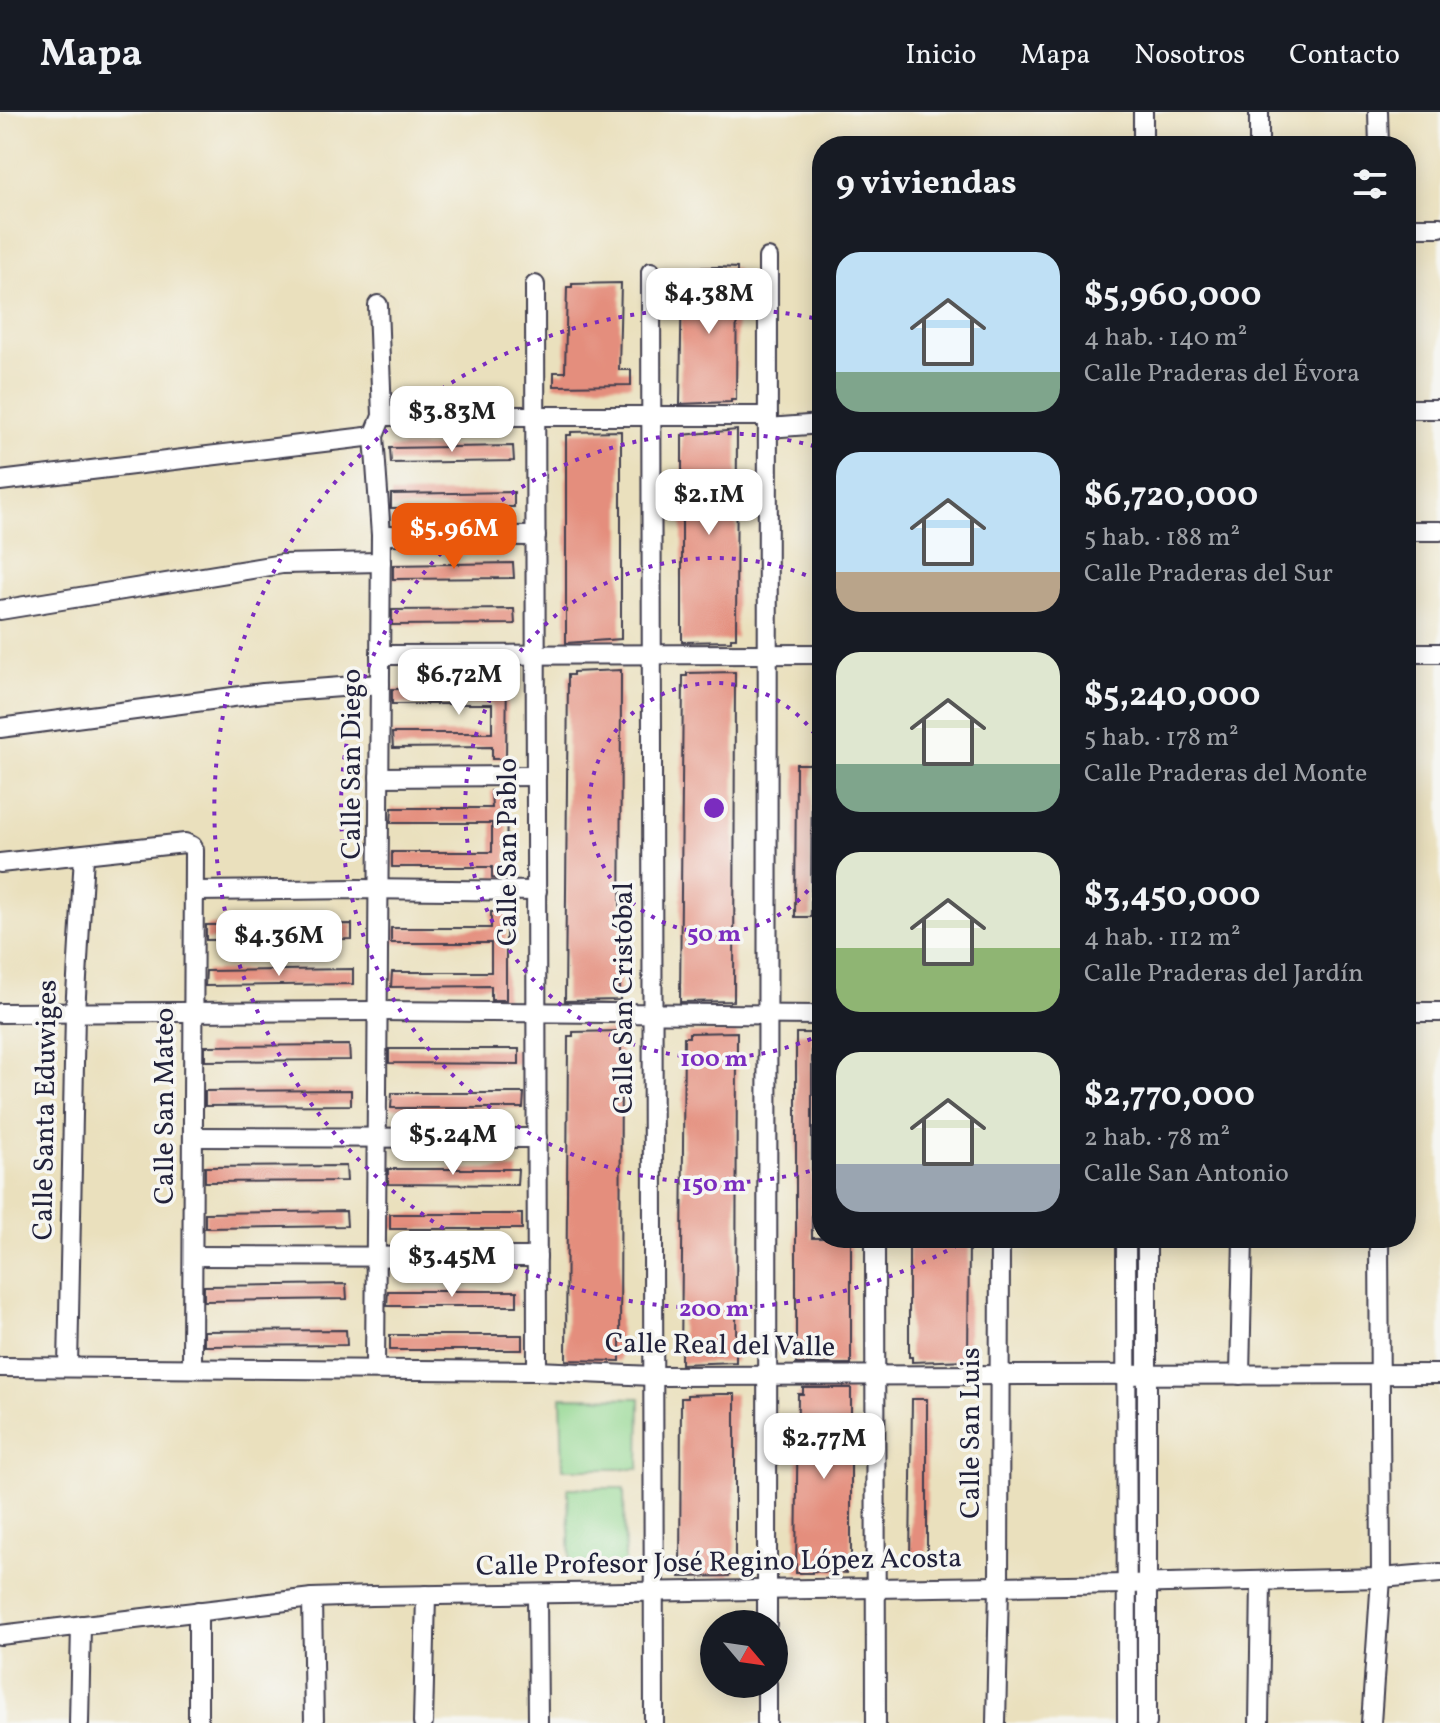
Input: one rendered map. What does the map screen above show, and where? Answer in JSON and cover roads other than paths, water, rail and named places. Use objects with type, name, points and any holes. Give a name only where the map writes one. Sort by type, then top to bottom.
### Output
[{"type":"street","points":[[1143,112],[1143,136]]},
{"type":"street","points":[[1259,112],[1259,136]]},
{"type":"street","points":[[1378,112],[1379,136]]},
{"type":"street","points":[[1416,227],[1440,227]]},
{"type":"street","points":[[767,1610],[768,258]]},
{"type":"street","name":"Calle San Cristóbal","points":[[651,272],[654,1723]]},
{"type":"street","name":"Calle San Pablo","points":[[535,285],[537,1371]]},
{"type":"street","name":"Calle San Diego","points":[[375,1369],[381,535],[374,436],[382,416],[378,305]]},
{"type":"street","points":[[1416,409],[1440,409]]},
{"type":"street","points":[[382,416],[651,416],[812,424]]},
{"type":"street","points":[[0,481],[374,436]]},
{"type":"street","points":[[1416,531],[1440,531]]},
{"type":"street","points":[[381,535],[536,536]]},
{"type":"street","points":[[0,610],[282,564],[381,562]]},
{"type":"street","points":[[1416,653],[1440,653]]},
{"type":"street","points":[[380,655],[812,654]]},
{"type":"street","points":[[0,728],[263,693],[380,684]]},
{"type":"street","points":[[379,777],[536,776]]},
{"type":"street","name":"Calle San Mateo","points":[[84,855],[189,844],[195,891],[192,1367]]},
{"type":"street","points":[[0,863],[84,855]]},
{"type":"street","name":"Calle Santa Eduwiges","points":[[68,1367],[75,1013],[84,855]]},
{"type":"street","points":[[195,891],[537,891]]},
{"type":"street","points":[[0,1013],[379,1011],[537,1015],[812,1015]]},
{"type":"street","points":[[1416,1012],[1440,1012]]},
{"type":"street","points":[[193,1137],[537,1138]]},
{"type":"street","points":[[875,1248],[876,1723]]},
{"type":"street","name":"Calle San Luis","points":[[996,1723],[1000,1248]]},
{"type":"street","points":[[1126,1248],[1127,1723]]},
{"type":"street","points":[[1147,1248],[1147,1723]]},
{"type":"street","points":[[1240,1375],[1243,1248]]},
{"type":"street","points":[[1371,1723],[1381,1578],[1379,1248]]},
{"type":"street","points":[[193,1256],[537,1257]]},
{"type":"street","name":"Calle Real del Valle","points":[[0,1367],[537,1371],[653,1376],[1440,1374]]},
{"type":"street","name":"Calle Profesor José Regino López Acosta","points":[[0,1635],[312,1598],[1147,1584],[1381,1578],[1440,1573]]},
{"type":"street","points":[[1259,1723],[1261,1581]]},
{"type":"street","points":[[537,1594],[538,1723]]},
{"type":"street","points":[[423,1723],[426,1595]]},
{"type":"street","points":[[312,1598],[314,1723]]},
{"type":"street","points":[[198,1611],[198,1723]]},
{"type":"street","points":[[79,1723],[81,1625]]},
{"type":"street","points":[[767,1698],[767,1723]]}]
